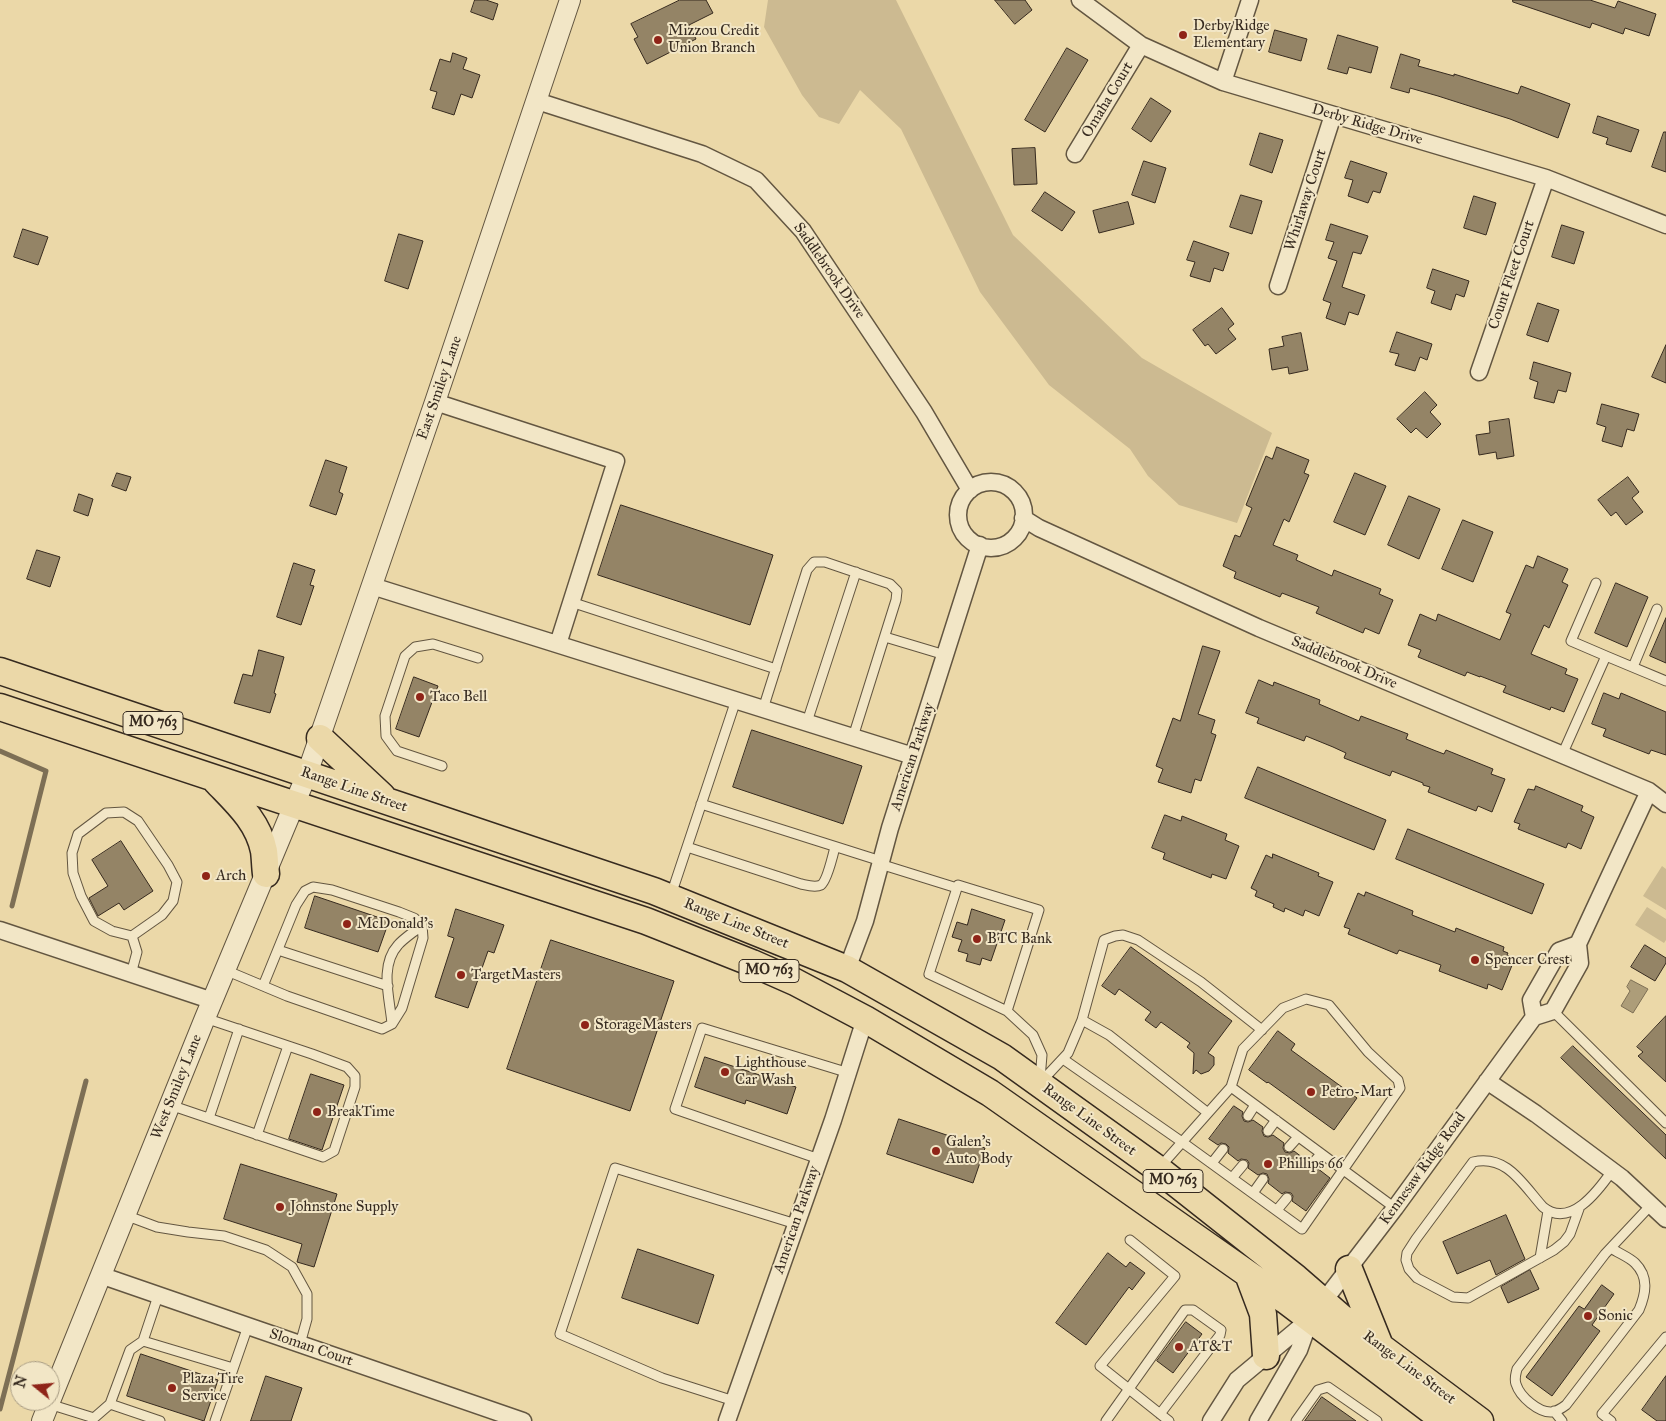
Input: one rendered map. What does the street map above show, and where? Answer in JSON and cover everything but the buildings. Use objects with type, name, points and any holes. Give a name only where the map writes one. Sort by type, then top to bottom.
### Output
[{"type":"main road","name":"Range Line Street","points":[[0,671],[670,898],[847,969],[1011,1063],[1158,1169],[1445,1421]]},
{"type":"main road","name":"Range Line Street","points":[[0,707],[646,921],[711,946],[794,982],[865,1020],[990,1093],[1248,1274],[1317,1310],[1342,1318],[1480,1421]]},
{"type":"main road","points":[[320,738],[388,802]]},
{"type":"main road","points":[[212,777],[244,810],[259,832],[264,851],[266,874]]},
{"type":"main road","points":[[711,946],[784,959],[835,979],[842,977],[847,969]]},
{"type":"main road","points":[[865,1020],[881,1011],[892,1013],[932,1036],[1011,1063]]},
{"type":"main road","points":[[1349,1268],[1381,1346]]},
{"type":"main road","points":[[1248,1274],[1263,1314],[1266,1356]]},
{"type":"street","name":"East Smiley Lane","points":[[307,774],[435,402],[570,0]]},
{"type":"street","name":"Derby Ridge Drive","points":[[1080,0],[1141,45],[1223,82],[1546,178],[1666,225]]},
{"type":"street","points":[[1223,82],[1250,0]]},
{"type":"street","name":"Omaha Court","points":[[1075,154],[1141,45]]},
{"type":"street","name":"Saddlebrook Drive","points":[[537,101],[702,154],[756,180],[803,230],[924,412],[970,490]]},
{"type":"street","name":"Whirlaway Court","points":[[1278,286],[1333,115]]},
{"type":"street","name":"Count Fleet Court","points":[[1479,372],[1546,178]]},
{"type":"street","points":[[435,402],[616,461],[558,644]]},
{"type":"street","points":[[997,481],[1008,485],[1017,493],[1024,506],[1022,518],[1021,530],[1012,542],[991,549],[970,542],[962,533],[958,522],[957,510],[962,497],[980,482],[997,481]]},
{"type":"street","name":"Saddlebrook Drive","points":[[1022,518],[1039,528],[1259,628],[1649,791],[1666,804]]},
{"type":"street","name":"American Parkway","points":[[847,969],[864,921],[913,756],[980,545]]},
{"type":"street","points":[[372,586],[913,756]]},
{"type":"street","name":"West Smiley Lane","points":[[60,1377],[209,1009],[307,774]]},
{"type":"street","points":[[1578,944],[1558,951],[1530,1000],[1534,1017],[1553,1011],[1580,963],[1578,944],[1649,791]]},
{"type":"street","points":[[0,930],[131,974],[209,1009]]},
{"type":"street","name":"Kennesaw Ridge Road","points":[[1317,1310],[1395,1208],[1534,1017]]},
{"type":"street","name":"American Parkway","points":[[728,1421],[849,1073],[865,1020]]},
{"type":"street","points":[[1488,1081],[1612,1171],[1666,1219]]},
{"type":"street","name":"Sloman Court","points":[[100,1275],[523,1421]]},
{"type":"street","points":[[1211,1421],[1237,1380],[1317,1310]]},
{"type":"street","points":[[1258,1421],[1299,1350],[1317,1310]]},
{"type":"lane","points":[[763,709],[808,570],[814,562],[824,562],[890,584],[897,591],[885,637],[853,736]]},
{"type":"lane","points":[[807,722],[856,572]]},
{"type":"lane","points":[[1596,583],[1571,641],[1666,681]]},
{"type":"lane","points":[[571,602],[776,669]]},
{"type":"lane","points":[[1633,667],[1657,609]]},
{"type":"lane","points":[[885,637],[945,655]]},
{"type":"lane","points":[[442,766],[398,751],[386,736],[385,716],[405,656],[415,647],[433,644],[478,658]]},
{"type":"lane","points":[[1562,755],[1606,656]]},
{"type":"lane","points":[[670,898],[736,700]]},
{"type":"lane","points":[[701,804],[956,888]]},
{"type":"lane","points":[[124,812],[138,821],[168,865],[177,882],[173,900],[162,914],[132,936],[112,931],[94,921],[81,896],[73,873],[72,853],[78,834],[106,813],[124,812]]},
{"type":"lane","points":[[687,847],[801,884],[815,886],[820,885],[824,880],[835,847]]},
{"type":"lane","points":[[1007,1011],[1040,910],[958,884],[929,974],[1007,1011],[1033,1036],[1042,1055],[1040,1084]]},
{"type":"lane","points":[[225,970],[263,986],[382,1029],[392,1024],[402,1008],[423,938],[422,926],[414,918],[399,912],[332,890],[313,887],[305,891],[296,905],[263,986]]},
{"type":"lane","points":[[392,1024],[387,976],[389,958],[398,946],[422,926]]},
{"type":"lane","points":[[1040,1084],[1068,1053],[1082,1020],[1104,940],[1115,936],[1123,935],[1138,940],[1200,982],[1262,1030]]},
{"type":"lane","points":[[131,974],[137,952],[132,936]]},
{"type":"lane","points":[[278,950],[388,986]]},
{"type":"lane","points":[[1063,1059],[1182,1142],[1212,1163],[1302,1228],[1400,1088],[1398,1080],[1368,1052],[1328,1004],[1306,999],[1283,1008],[1243,1049],[1231,1087],[1208,1113],[1182,1142],[1158,1169]]},
{"type":"lane","points":[[170,1105],[323,1158],[334,1151],[355,1086],[355,1076],[347,1067],[239,1029],[209,1009]]},
{"type":"lane","points":[[1553,1011],[1666,1123]]},
{"type":"lane","points":[[1082,1020],[1109,1035],[1208,1113]]},
{"type":"lane","points":[[819,1159],[675,1109],[702,1028],[849,1073]]},
{"type":"lane","points":[[209,1118],[239,1029]]},
{"type":"lane","points":[[257,1135],[288,1046]]},
{"type":"lane","points":[[1231,1087],[1395,1208]]},
{"type":"lane","points":[[1248,1116],[1255,1105]]},
{"type":"lane","points":[[1268,1131],[1276,1120]]},
{"type":"lane","points":[[1290,1148],[1298,1137]]},
{"type":"lane","points":[[1212,1163],[1223,1149]]},
{"type":"lane","points":[[1312,1164],[1321,1154]]},
{"type":"lane","points":[[1579,1209],[1570,1234],[1564,1242],[1540,1258],[1468,1298],[1460,1299],[1453,1297],[1417,1278],[1406,1260],[1407,1253],[1416,1239],[1473,1162],[1491,1160],[1507,1166],[1548,1211],[1561,1213],[1579,1209],[1602,1186],[1612,1171]]},
{"type":"lane","points":[[1232,1178],[1243,1165]]},
{"type":"lane","points":[[734,1401],[662,1378],[560,1334],[614,1168],[796,1224]]},
{"type":"lane","points":[[1253,1193],[1263,1179]]},
{"type":"lane","points":[[1277,1210],[1287,1198]]},
{"type":"lane","points":[[1611,1248],[1634,1262],[1644,1278],[1646,1287],[1645,1297],[1639,1310],[1566,1405],[1558,1411],[1541,1410],[1525,1398],[1516,1385],[1517,1369],[1611,1248],[1651,1205]]},
{"type":"lane","points":[[1540,1258],[1548,1211]]},
{"type":"lane","points":[[125,1215],[157,1227],[224,1236],[266,1250],[292,1267],[307,1294],[307,1319],[300,1344]]},
{"type":"lane","points":[[1106,1421],[1129,1389],[1185,1310],[1193,1310],[1221,1330],[1220,1335],[1165,1419],[1129,1389],[1100,1366],[1175,1276],[1130,1240]]},
{"type":"lane","points":[[60,1410],[94,1418],[110,1404],[130,1350],[143,1341],[158,1296]]},
{"type":"lane","points":[[215,1421],[248,1326]]},
{"type":"lane","points":[[1611,1421],[1599,1418],[1666,1337]]},
{"type":"lane","points":[[143,1341],[233,1368]]},
{"type":"lane","points":[[1296,1421],[1318,1390],[1328,1387],[1377,1421]]},
{"type":"lane","points":[[110,1404],[160,1421]]},
{"type":"lane","points":[[1554,1411],[1562,1421]]},
{"type":"shaded area","points":[[768,0],[896,0],[1013,235],[1142,358],[1272,433],[1237,523],[1179,505],[1148,476],[1130,449],[1049,385],[980,292],[901,129],[860,90],[839,124],[819,117],[802,95],[764,27]]},
{"type":"shaded area","points":[[1662,866],[1666,869],[1666,910],[1643,896]]},
{"type":"shaded area","points":[[1647,907],[1666,919],[1666,940],[1664,943],[1635,925]]},
{"type":"shaded area","points":[[1631,980],[1648,989],[1633,1013],[1621,1006],[1630,991],[1627,987]]},
{"type":"waterway","points":[[0,751],[46,771],[12,906]]},
{"type":"waterway","points":[[0,1409],[86,1081]]},
{"type":"place","name":"Derby Ridge Elementary","points":[[1183,35]]},
{"type":"place","name":"Mizzou Credit Union Branch","points":[[658,40]]},
{"type":"place","name":"Taco Bell","points":[[420,697]]},
{"type":"place","name":"Arch","points":[[206,876]]},
{"type":"place","name":"McDonald's","points":[[347,924]]},
{"type":"place","name":"BTC Bank","points":[[977,939]]},
{"type":"place","name":"Spencer Crest","points":[[1475,960]]},
{"type":"place","name":"TargetMasters","points":[[461,975]]},
{"type":"place","name":"StorageMasters","points":[[585,1025]]},
{"type":"place","name":"Lighthouse Car Wash","points":[[725,1072]]},
{"type":"place","name":"Petro-Mart","points":[[1311,1092]]},
{"type":"place","name":"BreakTime","points":[[317,1112]]},
{"type":"place","name":"Galen's Auto Body","points":[[936,1151]]},
{"type":"place","name":"Phillips 66","points":[[1268,1164]]},
{"type":"place","name":"Johnstone Supply","points":[[280,1207]]},
{"type":"place","name":"Sonic","points":[[1588,1316]]},
{"type":"place","name":"AT&T","points":[[1179,1347]]},
{"type":"place","name":"Plaza Tire Service","points":[[172,1388]]}]
